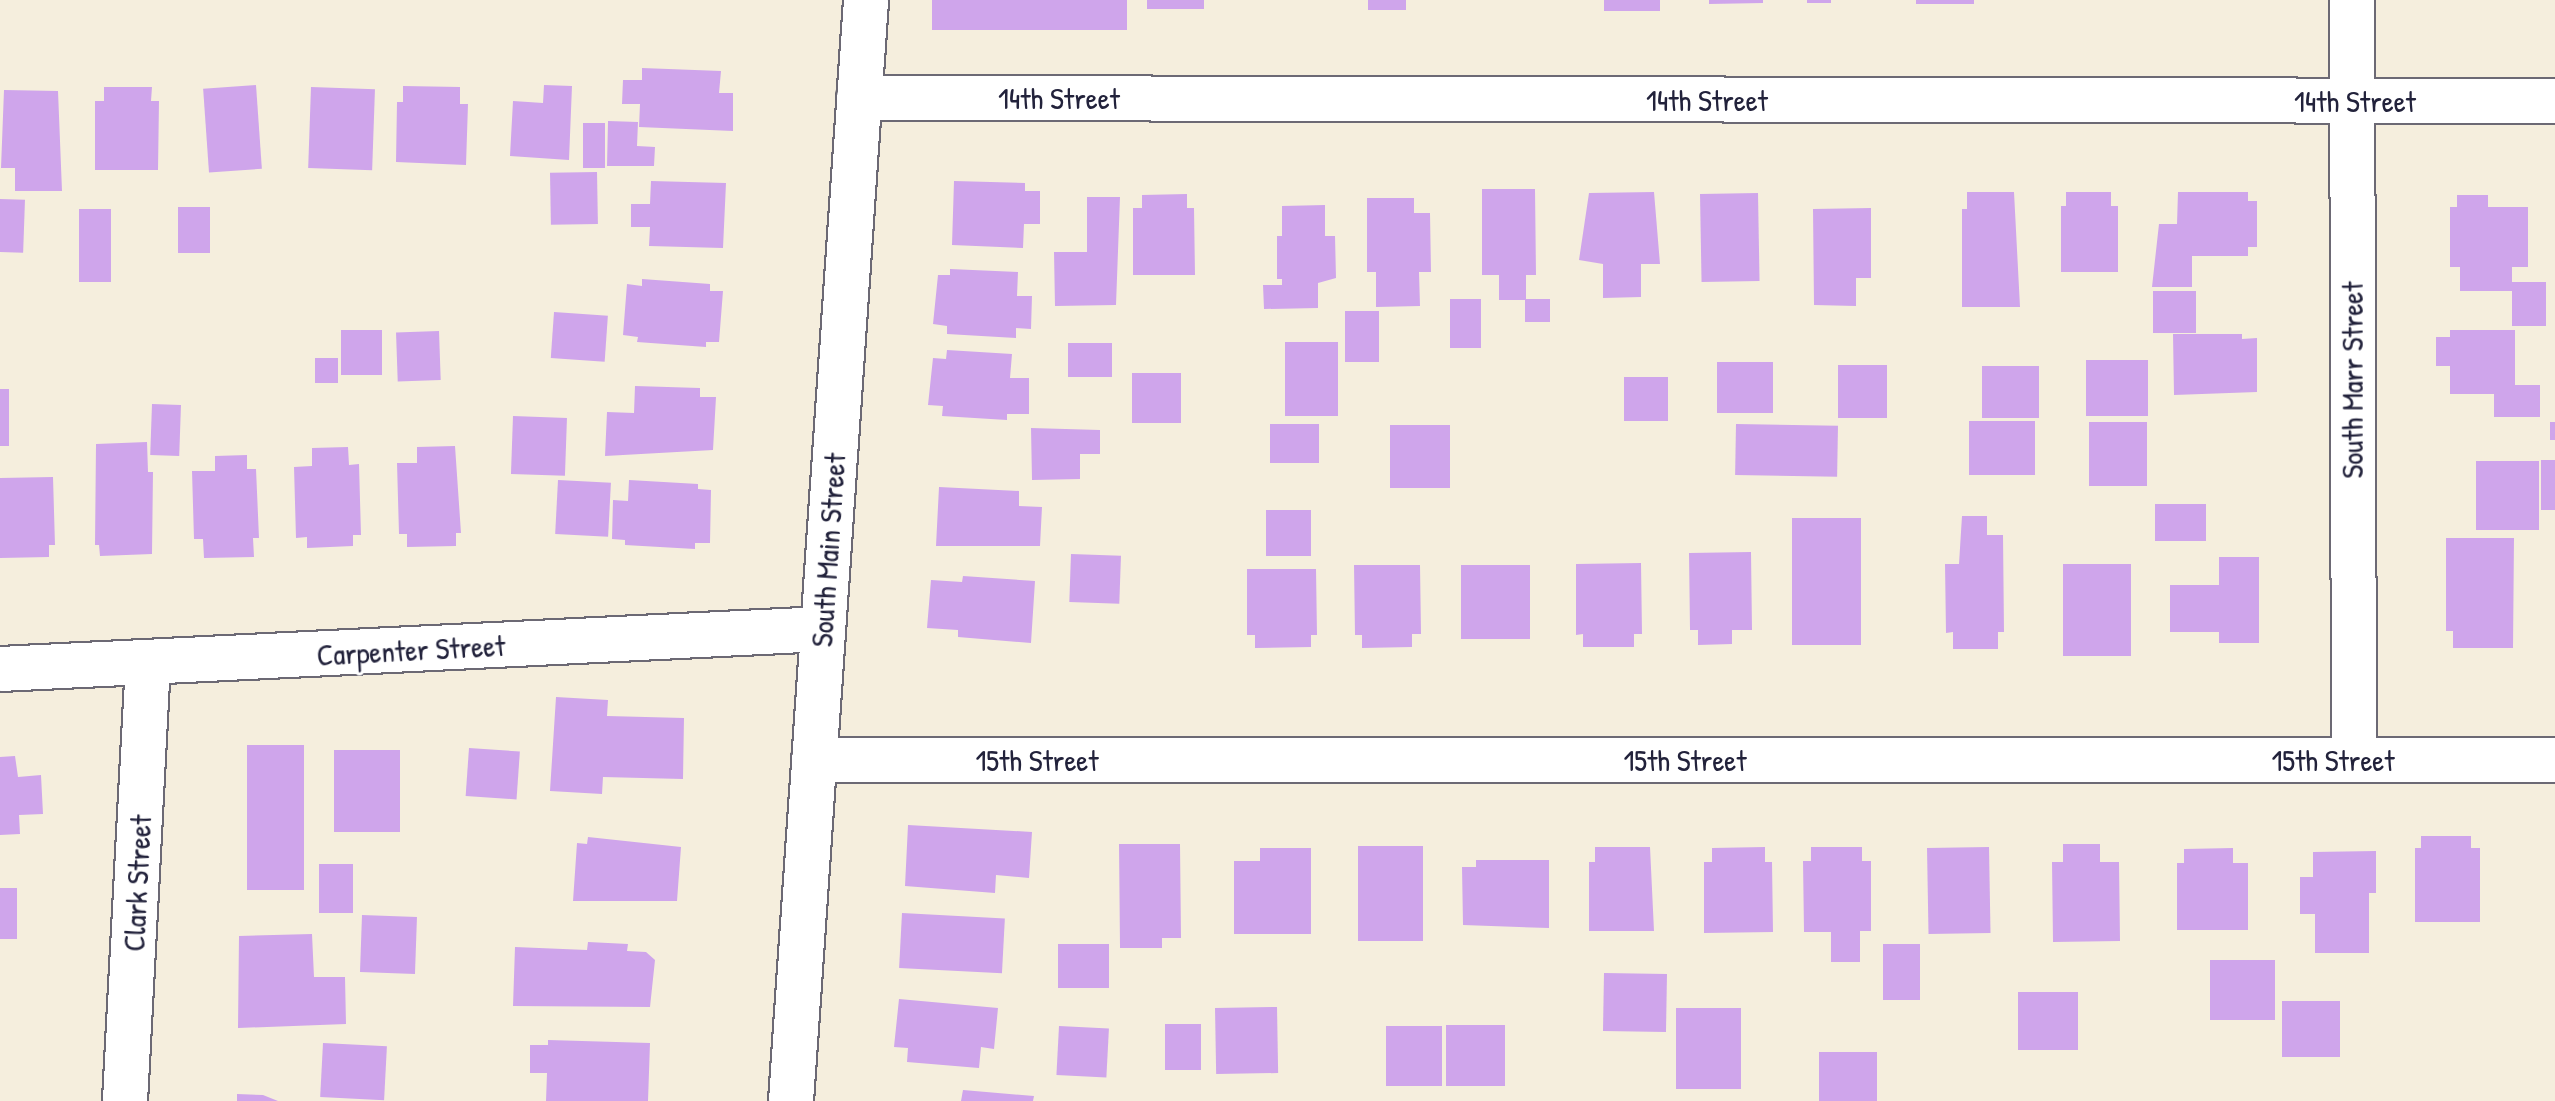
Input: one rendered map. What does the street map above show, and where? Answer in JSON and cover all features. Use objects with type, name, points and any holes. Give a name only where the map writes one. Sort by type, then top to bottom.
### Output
[{"type":"street","name":"South Main Street","points":[[791,1101],[866,0]]},
{"type":"street","name":"South Marr Street","points":[[2352,0],[2354,760]]},
{"type":"street","name":"14th Street","points":[[859,98],[2555,101]]},
{"type":"street","name":"Carpenter Street","points":[[0,669],[823,629]]},
{"type":"street","name":"Clark Street","points":[[125,1101],[148,664]]},
{"type":"street","name":"15th Street","points":[[814,760],[2555,760]]},
{"type":"building","points":[[932,0],[1127,0],[1127,30],[932,30]]},
{"type":"building","points":[[1147,0],[1204,0],[1204,9],[1147,9]]},
{"type":"building","points":[[1368,0],[1406,0],[1406,10],[1368,10]]},
{"type":"building","points":[[1604,0],[1660,0],[1660,11],[1604,11]]},
{"type":"building","points":[[1709,0],[1763,0],[1763,3],[1709,4]]},
{"type":"building","points":[[1807,0],[1831,0],[1831,3],[1807,3]]},
{"type":"building","points":[[1916,0],[1974,0],[1974,4],[1916,4]]},
{"type":"building","points":[[642,68],[721,71],[719,93],[733,93],[733,131],[639,127],[640,104],[622,104],[623,80],[642,80]]},
{"type":"building","points":[[256,85],[262,169],[209,172],[203,89]]},
{"type":"building","points":[[544,85],[572,86],[569,160],[510,156],[513,101],[543,103]]},
{"type":"building","points":[[403,86],[460,87],[460,104],[468,104],[466,165],[396,162],[397,102],[403,102]]},
{"type":"building","points":[[104,87],[152,87],[151,101],[159,101],[158,170],[95,170],[95,101],[104,101]]},
{"type":"building","points":[[311,87],[375,89],[372,170],[308,168]]},
{"type":"building","points":[[4,90],[58,91],[62,191],[15,191],[15,168],[1,168]]},
{"type":"building","points":[[608,121],[638,122],[637,146],[655,147],[654,166],[607,166]]},
{"type":"building","points":[[583,123],[605,123],[605,168],[583,168]]},
{"type":"building","points":[[597,172],[598,224],[551,225],[550,173]]},
{"type":"building","points":[[651,181],[726,183],[723,248],[649,246],[650,227],[631,227],[631,204],[650,204]]},
{"type":"building","points":[[954,181],[1025,183],[1025,191],[1040,191],[1040,224],[1024,224],[1023,248],[952,245]]},
{"type":"building","points":[[1482,189],[1535,189],[1536,275],[1526,275],[1526,299],[1550,299],[1550,322],[1525,322],[1525,300],[1499,300],[1499,275],[1482,275]]},
{"type":"building","points":[[1654,192],[1660,264],[1641,264],[1641,297],[1603,298],[1603,264],[1579,260],[1589,193]]},
{"type":"building","points":[[1967,192],[2014,192],[2020,307],[1962,307],[1962,209],[1967,209]]},
{"type":"building","points":[[2066,192],[2111,192],[2111,206],[2118,206],[2118,272],[2061,272],[2061,206],[2066,206]]},
{"type":"building","points":[[2178,192],[2248,192],[2248,201],[2257,201],[2257,247],[2248,247],[2248,256],[2192,256],[2192,287],[2152,287],[2159,224],[2177,224]]},
{"type":"building","points":[[1758,193],[1760,281],[1702,282],[1700,194]]},
{"type":"building","points":[[1187,194],[1187,208],[1194,208],[1195,275],[1133,275],[1133,208],[1142,208],[1142,195]]},
{"type":"building","points":[[2457,195],[2488,195],[2488,207],[2528,207],[2528,267],[2512,267],[2512,282],[2546,282],[2546,326],[2512,326],[2512,291],[2460,291],[2460,267],[2450,267],[2450,207],[2457,207]]},
{"type":"building","points":[[1087,197],[1120,197],[1116,305],[1055,306],[1054,252],[1087,252]]},
{"type":"building","points":[[1367,198],[1414,198],[1414,213],[1430,213],[1431,272],[1419,272],[1420,306],[1376,307],[1376,272],[1367,272]]},
{"type":"building","points":[[0,199],[25,200],[23,253],[0,252]]},
{"type":"building","points":[[1325,205],[1325,236],[1335,236],[1336,278],[1318,283],[1318,308],[1264,309],[1263,285],[1282,285],[1282,279],[1277,279],[1277,236],[1282,236],[1282,206]]},
{"type":"building","points":[[178,207],[210,207],[210,253],[178,253]]},
{"type":"building","points":[[1871,208],[1871,278],[1856,278],[1856,306],[1814,305],[1813,209]]},
{"type":"building","points":[[79,209],[111,209],[111,282],[79,282]]},
{"type":"building","points":[[950,269],[1018,272],[1017,296],[1032,296],[1031,329],[1016,328],[1016,338],[947,334],[947,326],[933,324],[938,275],[950,275]]},
{"type":"building","points":[[642,279],[710,284],[710,291],[723,291],[719,342],[706,342],[706,347],[637,342],[638,337],[623,335],[627,284],[642,286]]},
{"type":"building","points":[[2153,291],[2196,291],[2196,333],[2153,333]]},
{"type":"building","points":[[1450,299],[1481,299],[1481,348],[1450,348]]},
{"type":"building","points":[[1345,311],[1379,311],[1379,362],[1345,362]]},
{"type":"building","points":[[554,312],[608,316],[605,362],[551,358]]},
{"type":"building","points":[[341,330],[382,330],[382,375],[341,375]]},
{"type":"building","points":[[2450,330],[2515,330],[2515,385],[2540,385],[2540,417],[2494,417],[2494,394],[2450,394],[2450,366],[2436,366],[2436,337],[2450,337]]},
{"type":"building","points":[[439,331],[441,380],[398,381],[396,333]]},
{"type":"building","points":[[2173,334],[2242,334],[2242,339],[2257,338],[2257,392],[2174,395]]},
{"type":"building","points":[[1285,342],[1338,342],[1338,416],[1285,416]]},
{"type":"building","points":[[1068,343],[1112,343],[1112,377],[1068,377]]},
{"type":"building","points":[[947,350],[1012,354],[1010,378],[1029,378],[1029,414],[1007,414],[1007,420],[942,416],[943,406],[928,405],[933,358],[946,359]]},
{"type":"building","points":[[315,358],[338,358],[338,383],[315,383]]},
{"type":"building","points":[[2086,360],[2148,360],[2148,416],[2086,416]]},
{"type":"building","points":[[1717,362],[1773,362],[1773,413],[1717,413]]},
{"type":"building","points":[[1838,365],[1887,365],[1887,418],[1838,418]]},
{"type":"building","points":[[1982,366],[2039,366],[2039,418],[1982,418]]},
{"type":"building","points":[[1132,373],[1181,373],[1181,423],[1132,423]]},
{"type":"building","points":[[1624,377],[1668,377],[1668,421],[1624,421]]},
{"type":"building","points":[[635,386],[700,388],[700,397],[716,397],[713,450],[605,456],[607,412],[634,413]]},
{"type":"building","points":[[0,389],[9,389],[9,446],[0,446]]},
{"type":"building","points":[[152,404],[181,405],[179,456],[150,455]]},
{"type":"building","points":[[513,416],[567,418],[565,476],[511,474]]},
{"type":"building","points":[[1969,421],[2035,421],[2035,475],[1969,475]]},
{"type":"building","points":[[2089,422],[2147,422],[2147,486],[2089,486]]},
{"type":"building","points":[[2550,422],[2555,422],[2555,440],[2550,440]]},
{"type":"building","points":[[1270,424],[1319,424],[1319,463],[1270,463]]},
{"type":"building","points":[[1736,424],[1838,426],[1837,477],[1735,475]]},
{"type":"building","points":[[1390,425],[1450,425],[1450,488],[1390,488]]},
{"type":"building","points":[[1031,428],[1100,430],[1100,454],[1080,454],[1080,479],[1032,480]]},
{"type":"building","points":[[147,442],[148,472],[153,472],[152,554],[100,556],[99,545],[95,545],[96,444]]},
{"type":"building","points":[[455,446],[461,533],[456,533],[456,546],[407,547],[407,534],[399,534],[397,463],[417,463],[417,447]]},
{"type":"building","points":[[348,447],[349,465],[359,464],[361,535],[353,535],[353,546],[307,548],[307,537],[296,538],[294,467],[312,466],[312,448]]},
{"type":"building","points":[[247,455],[247,469],[256,469],[259,538],[253,538],[254,557],[204,558],[203,539],[194,539],[192,471],[215,471],[215,456]]},
{"type":"building","points":[[2541,460],[2555,460],[2555,510],[2541,510]]},
{"type":"building","points":[[2476,461],[2539,461],[2539,530],[2476,530]]},
{"type":"building","points":[[53,477],[55,545],[49,545],[49,557],[0,558],[0,478]]},
{"type":"building","points":[[558,480],[611,483],[608,537],[555,534]]},
{"type":"building","points":[[629,480],[698,484],[698,489],[711,490],[710,543],[695,543],[695,549],[625,545],[625,540],[612,539],[613,500],[628,501]]},
{"type":"building","points":[[939,487],[1019,491],[1019,506],[1042,507],[1040,546],[936,546]]},
{"type":"building","points":[[2155,504],[2206,504],[2206,541],[2155,541]]},
{"type":"building","points":[[1266,510],[1311,510],[1311,556],[1266,556]]},
{"type":"building","points":[[1962,516],[1987,516],[1987,535],[2003,535],[2004,632],[1998,632],[1998,649],[1953,649],[1953,632],[1946,633],[1945,564],[1959,564]]},
{"type":"building","points":[[1792,518],[1861,518],[1861,645],[1792,645]]},
{"type":"building","points":[[2446,538],[2514,538],[2513,648],[2453,648],[2453,631],[2446,631]]},
{"type":"building","points":[[1751,552],[1752,630],[1732,630],[1732,644],[1698,645],[1698,630],[1690,630],[1689,553]]},
{"type":"building","points":[[1071,554],[1121,556],[1119,604],[1069,602]]},
{"type":"building","points":[[2219,557],[2259,557],[2259,643],[2219,643],[2219,632],[2170,632],[2170,585],[2219,585]]},
{"type":"building","points":[[1641,563],[1642,634],[1634,634],[1634,647],[1583,647],[1583,634],[1576,635],[1576,564]]},
{"type":"building","points":[[2063,564],[2131,564],[2131,656],[2063,656]]},
{"type":"building","points":[[1354,565],[1420,565],[1421,634],[1412,634],[1412,647],[1362,648],[1362,635],[1355,635]]},
{"type":"building","points":[[1461,565],[1530,565],[1530,639],[1461,639]]},
{"type":"building","points":[[1247,569],[1316,569],[1317,635],[1311,635],[1311,647],[1255,648],[1255,635],[1247,635]]},
{"type":"building","points":[[963,576],[1035,581],[1031,643],[958,637],[958,630],[927,628],[931,580],[962,582]]},
{"type":"building","points":[[556,697],[608,700],[607,716],[684,718],[683,779],[603,777],[602,794],[550,791]]},
{"type":"building","points":[[247,745],[304,745],[304,890],[247,890]]},
{"type":"building","points":[[469,748],[520,752],[517,799],[466,796]]},
{"type":"building","points":[[334,750],[400,750],[400,832],[334,832]]},
{"type":"building","points":[[15,756],[18,777],[41,775],[43,814],[19,815],[20,834],[0,835],[0,757]]},
{"type":"building","points":[[908,825],[1032,832],[1029,878],[996,875],[995,893],[905,886]]},
{"type":"building","points":[[2421,836],[2471,836],[2471,848],[2480,848],[2480,922],[2415,922],[2415,848],[2421,848]]},
{"type":"building","points":[[588,837],[681,847],[677,901],[573,901],[577,843],[587,844]]},
{"type":"building","points":[[1119,844],[1180,844],[1181,938],[1162,938],[1162,948],[1120,948]]},
{"type":"building","points":[[2063,844],[2100,844],[2100,862],[2119,862],[2120,941],[2053,942],[2052,862],[2063,862]]},
{"type":"building","points":[[1358,846],[1423,846],[1423,941],[1358,941]]},
{"type":"building","points":[[1595,847],[1650,847],[1654,931],[1589,931],[1589,862],[1595,862]]},
{"type":"building","points":[[1765,847],[1765,862],[1772,862],[1773,932],[1704,933],[1704,862],[1712,862],[1712,848]]},
{"type":"building","points":[[1811,847],[1862,847],[1862,861],[1871,861],[1871,931],[1860,931],[1860,962],[1831,962],[1831,932],[1804,932],[1803,861],[1811,861]]},
{"type":"building","points":[[1989,847],[1991,933],[1929,934],[1927,848]]},
{"type":"building","points":[[1260,848],[1311,848],[1311,934],[1234,934],[1234,861],[1260,861]]},
{"type":"building","points":[[2233,848],[2233,863],[2248,863],[2248,930],[2177,930],[2177,863],[2184,863],[2184,849]]},
{"type":"building","points":[[2376,851],[2376,893],[2369,893],[2369,953],[2315,953],[2315,914],[2300,914],[2300,877],[2313,877],[2313,852]]},
{"type":"building","points":[[1476,860],[1549,860],[1549,928],[1463,925],[1462,867],[1476,867]]},
{"type":"building","points":[[319,864],[353,864],[353,913],[319,913]]},
{"type":"building","points":[[0,888],[17,888],[17,939],[0,939]]},
{"type":"building","points":[[902,913],[1005,918],[1002,973],[899,968]]},
{"type":"building","points":[[362,915],[417,917],[415,974],[360,972]]},
{"type":"building","points":[[312,934],[314,977],[345,977],[346,1024],[238,1028],[239,936]]},
{"type":"building","points":[[588,942],[628,944],[627,951],[646,952],[655,960],[650,1007],[513,1006],[515,947],[587,950]]},
{"type":"building","points":[[1058,944],[1109,944],[1109,988],[1058,988]]},
{"type":"building","points":[[1883,944],[1920,944],[1920,1000],[1883,1000]]},
{"type":"building","points":[[2210,960],[2275,960],[2275,1020],[2210,1020]]},
{"type":"building","points":[[1604,973],[1667,974],[1666,1032],[1603,1031]]},
{"type":"building","points":[[2018,992],[2078,992],[2078,1050],[2018,1050]]},
{"type":"building","points":[[899,999],[998,1008],[994,1049],[981,1047],[979,1068],[907,1062],[908,1048],[894,1047]]},
{"type":"building","points":[[2282,1001],[2340,1001],[2340,1057],[2282,1057]]},
{"type":"building","points":[[1277,1007],[1278,1073],[1216,1074],[1215,1008]]},
{"type":"building","points":[[1676,1008],[1741,1008],[1741,1089],[1676,1089]]},
{"type":"building","points":[[1165,1024],[1201,1024],[1201,1070],[1165,1070]]},
{"type":"building","points":[[1446,1025],[1505,1025],[1505,1086],[1446,1086]]},
{"type":"building","points":[[1059,1026],[1109,1029],[1106,1078],[1056,1075]]},
{"type":"building","points":[[1386,1026],[1442,1026],[1442,1086],[1386,1086]]},
{"type":"building","points":[[548,1040],[650,1043],[648,1101],[546,1101],[547,1073],[530,1073],[530,1045],[548,1045]]},
{"type":"building","points":[[323,1043],[387,1046],[384,1100],[320,1097]]},
{"type":"building","points":[[1819,1052],[1877,1052],[1877,1101],[1819,1101]]},
{"type":"building","points":[[963,1090],[1034,1096],[1033,1101],[961,1101]]},
{"type":"building","points":[[237,1094],[263,1095],[278,1101],[237,1101]]}]
